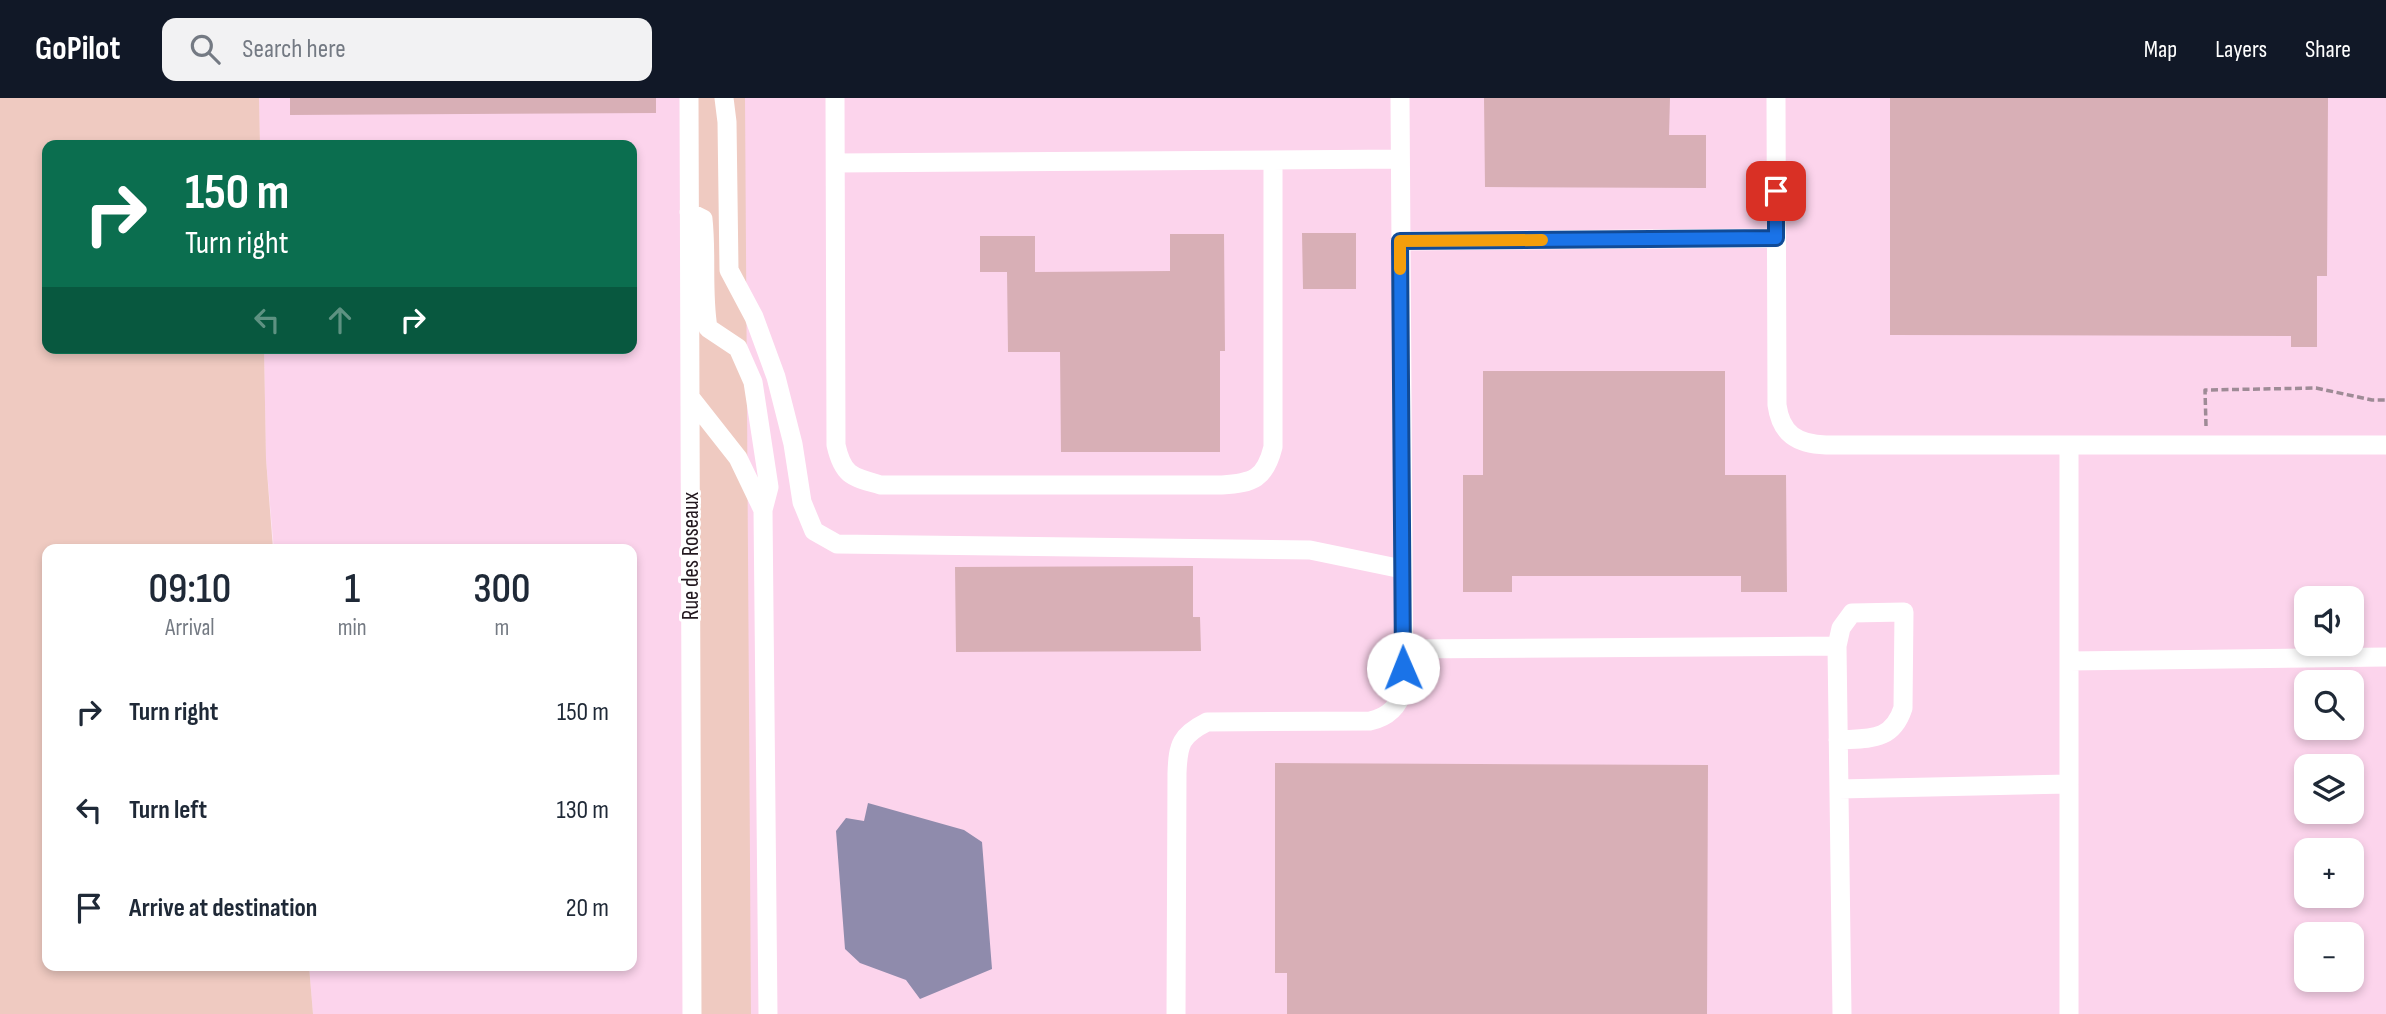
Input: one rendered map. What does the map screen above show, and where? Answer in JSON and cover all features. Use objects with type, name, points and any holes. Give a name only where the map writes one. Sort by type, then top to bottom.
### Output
[{"type":"street","name":"Rue des Roseaux","points":[[689,98],[692,1014]]},
{"type":"street","points":[[724,98],[727,122],[729,270],[754,317],[776,377],[793,444],[802,502],[814,531],[837,544],[1310,550],[1402,569]]},
{"type":"street","points":[[835,98],[836,445],[840,463],[852,477],[881,485],[1222,485],[1245,483],[1258,477],[1269,465],[1273,447],[1273,160]]},
{"type":"street","points":[[1176,1014],[1177,773],[1181,742],[1190,730],[1207,722],[1381,719],[1391,712],[1402,697],[1400,98]]},
{"type":"street","points":[[1776,98],[1777,405],[1784,430],[1794,439],[1826,445],[2386,445]]},
{"type":"street","points":[[836,163],[1400,159]]},
{"type":"street","points":[[689,212],[703,219],[706,250],[704,308],[708,328],[738,348],[753,382],[769,487],[763,510],[768,1014]]},
{"type":"street","points":[[1400,241],[1776,238]]},
{"type":"street","points":[[690,397],[738,458],[763,510]]},
{"type":"street","points":[[2069,445],[2069,1014]]},
{"type":"street","points":[[1838,740],[1885,734],[1898,722],[1903,708],[1904,612],[1852,613],[1841,628],[1837,646],[1838,740],[1842,1014]]},
{"type":"street","points":[[1403,649],[1837,646]]},
{"type":"street","points":[[2069,661],[2386,657]]},
{"type":"street","points":[[1839,789],[2070,784]]},
{"type":"path","points":[[2206,445],[2205,390],[2316,388],[2372,400],[2386,400]]},
{"type":"shaded area","points":[[0,98],[259,98],[260,140],[42,140],[42,354],[264,354],[266,459],[273,544],[42,544],[42,971],[309,971],[313,1014],[0,1014]]},
{"type":"shaded area","points":[[259,98],[2386,98],[2386,1014],[313,1014],[309,971],[637,971],[637,544],[274,544],[266,459],[264,354],[637,354],[637,140],[260,140]]},
{"type":"shaded area","points":[[689,98],[745,98],[751,1014],[692,1014]]},
{"type":"shaded area","points":[[868,803],[964,830],[982,842],[992,969],[920,999],[906,980],[860,963],[845,949],[836,831],[846,818],[864,821]]},
{"type":"building","points":[[290,98],[656,98],[656,113],[290,115]]},
{"type":"building","points":[[1484,98],[1670,98],[1669,135],[1706,135],[1706,188],[1485,187]]},
{"type":"building","points":[[1890,98],[2328,98],[2327,276],[2317,276],[2317,347],[2291,347],[2291,336],[1890,335]]},
{"type":"building","points":[[1302,233],[1356,233],[1356,289],[1303,289]]},
{"type":"building","points":[[1170,234],[1224,234],[1225,351],[1220,351],[1220,452],[1061,452],[1060,352],[1008,352],[1007,272],[980,272],[980,236],[1035,236],[1035,272],[1170,271]]},
{"type":"building","points":[[1483,371],[1725,371],[1725,475],[1786,475],[1787,592],[1741,592],[1741,576],[1512,576],[1512,592],[1463,592],[1463,475],[1483,475]]},
{"type":"building","points":[[1193,566],[1193,617],[1200,617],[1201,651],[956,652],[955,567]]},
{"type":"building","points":[[1275,763],[1708,765],[1707,1014],[1287,1014],[1287,973],[1275,973]]},
{"type":"slow traffic","points":[[1400,269],[1400,241],[1542,240]]},
{"type":"route","points":[[1403,668],[1400,241],[1776,238],[1776,191]]}]
